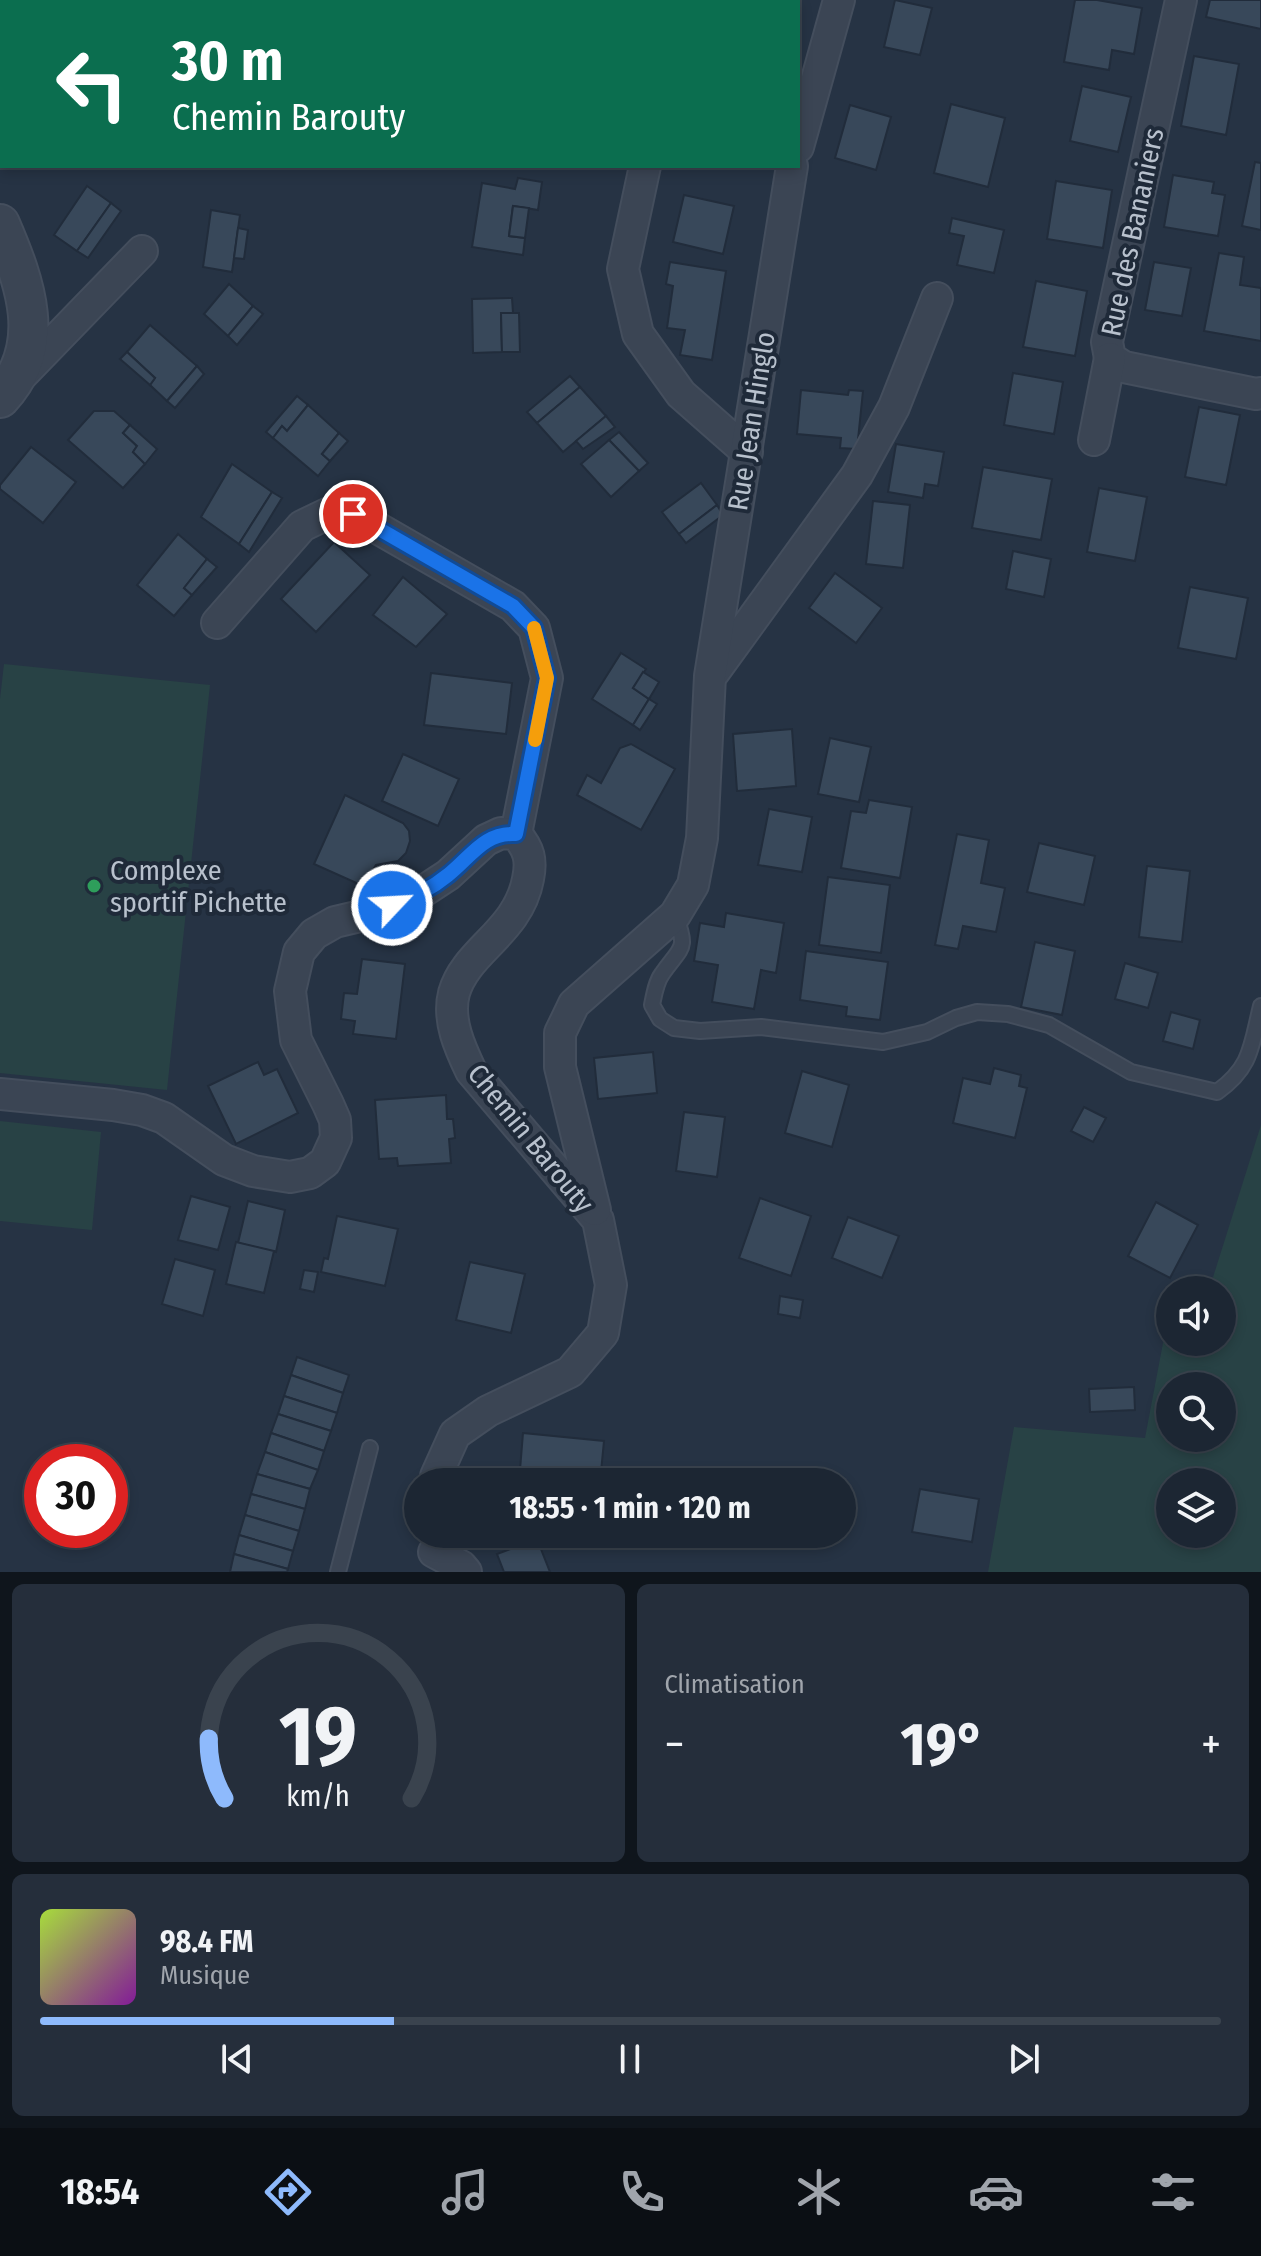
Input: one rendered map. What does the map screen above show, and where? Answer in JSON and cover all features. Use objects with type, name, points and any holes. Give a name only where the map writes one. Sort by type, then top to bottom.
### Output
[{"type":"street","points":[[800,140],[839,0]]},
{"type":"street","name":"Rue des Bananiers","points":[[1181,0],[1107,342],[1110,358],[1124,367],[1261,393]]},
{"type":"street","points":[[645,168],[623,269],[638,334],[681,394],[747,452]]},
{"type":"street","name":"Rue Jean Hinglo","points":[[598,1220],[560,1067],[560,1033],[574,1004],[675,915],[693,885],[702,838],[710,676],[792,168]]},
{"type":"street","points":[[0,224],[8,269],[27,301],[30,340],[7,391]]},
{"type":"street","points":[[7,391],[142,251]]},
{"type":"street","points":[[710,676],[857,475],[894,407],[937,298]]},
{"type":"street","points":[[1094,440],[1110,358]]},
{"type":"street","points":[[0,1094],[142,1110],[164,1118],[224,1160],[253,1171],[290,1177],[310,1173],[325,1162],[336,1138],[335,1120],[296,1040],[290,991],[299,952],[314,934],[335,922],[369,914],[416,896],[448,875],[486,840],[501,833],[516,834],[547,678],[534,628],[513,606],[353,514],[329,513],[302,526],[217,623]]},
{"type":"street","name":"Chemin Barouty","points":[[440,1468],[455,1434],[488,1411],[570,1372],[603,1333],[611,1285],[598,1220],[471,1071],[459,1046],[453,1018],[454,994],[466,969],[509,924],[525,894],[531,862],[526,846],[516,834]]},
{"type":"street","points":[[434,1553],[461,1566],[466,1572]]},
{"type":"lane","points":[[675,915],[683,936],[679,954],[660,975],[652,1005],[660,1019],[674,1028],[700,1031],[761,1027],[883,1042],[927,1032],[977,1012],[1008,1014],[1049,1025],[1131,1072],[1217,1092],[1232,1081],[1247,1062],[1261,1006]]},
{"type":"lane","points":[[338,1572],[370,1448]]},
{"type":"green space","name":"Complexe sportif Pichette","points":[[4,664],[210,685],[167,1090],[0,1073],[0,699]]},
{"type":"green space","points":[[0,1121],[101,1132],[92,1230],[0,1221]]},
{"type":"green space","points":[[1261,1125],[1261,1572],[988,1572],[1014,1427],[1145,1438],[1156,1380],[1156,1452],[1236,1452],[1236,1372],[1158,1372],[1161,1356],[1236,1356],[1236,1276],[1213,1276]]},
{"type":"building","points":[[895,0],[932,8],[920,55],[884,47]]},
{"type":"building","points":[[1075,0],[1097,0],[1142,8],[1134,54],[1112,50],[1109,70],[1064,62]]},
{"type":"building","points":[[1210,0],[1261,0],[1261,29],[1206,17]]},
{"type":"building","points":[[1194,56],[1239,64],[1226,135],[1181,126]]},
{"type":"building","points":[[1082,86],[1131,97],[1118,152],[1070,141]]},
{"type":"building","points":[[951,104],[1005,118],[988,187],[934,173]]},
{"type":"building","points":[[850,105],[891,117],[876,170],[835,158]]},
{"type":"building","points":[[1255,162],[1261,163],[1261,230],[1242,226]]},
{"type":"building","points":[[1173,175],[1214,182],[1212,193],[1225,195],[1218,236],[1164,227]]},
{"type":"building","points":[[518,178],[542,182],[538,210],[513,206],[509,236],[525,238],[523,255],[472,247],[482,183],[515,189]]},
{"type":"building","points":[[1056,181],[1112,190],[1103,248],[1047,239]]},
{"type":"building","points":[[87,186],[111,203],[77,251],[54,235]]},
{"type":"building","points":[[684,195],[734,206],[723,254],[673,242]]},
{"type":"building","points":[[111,203],[121,211],[88,258],[77,251]]},
{"type":"building","points":[[513,206],[529,208],[525,238],[509,236]]},
{"type":"building","points":[[211,210],[240,215],[232,272],[203,267]]},
{"type":"building","points":[[952,218],[1004,230],[994,273],[957,265],[964,236],[949,233]]},
{"type":"building","points":[[238,228],[248,230],[244,259],[234,258]]},
{"type":"building","points":[[1219,253],[1244,257],[1240,285],[1261,288],[1261,341],[1204,331]]},
{"type":"building","points":[[670,262],[726,271],[712,360],[680,355],[685,330],[667,328],[673,286],[666,284]]},
{"type":"building","points":[[1154,262],[1191,268],[1182,316],[1145,310]]},
{"type":"building","points":[[1036,281],[1087,291],[1075,356],[1023,347]]},
{"type":"building","points":[[229,284],[253,306],[228,336],[204,314]]},
{"type":"building","points":[[512,298],[513,313],[501,313],[502,352],[473,353],[472,299]]},
{"type":"building","points":[[253,306],[263,314],[237,345],[228,336]]},
{"type":"building","points":[[501,313],[519,313],[520,352],[502,352]]},
{"type":"building","points":[[150,325],[197,366],[167,401],[150,385],[155,378],[127,352]]},
{"type":"building","points":[[127,352],[155,378],[150,385],[120,359]]},
{"type":"building","points":[[197,366],[204,374],[175,408],[167,401]]},
{"type":"building","points":[[1013,373],[1063,382],[1054,434],[1004,425]]},
{"type":"building","points":[[570,376],[580,387],[537,423],[527,412]]},
{"type":"building","points":[[580,387],[606,416],[563,452],[537,423]]},
{"type":"building","points":[[801,390],[848,395],[849,390],[863,391],[857,449],[840,448],[841,438],[797,434]]},
{"type":"building","points":[[297,396],[308,405],[287,431],[282,426],[273,438],[266,432]]},
{"type":"building","points":[[308,405],[339,433],[322,454],[330,461],[318,476],[273,438],[282,426],[287,431]]},
{"type":"building","points":[[1199,407],[1240,415],[1226,485],[1185,477]]},
{"type":"building","points":[[94,411],[114,411],[130,425],[123,433],[137,446],[133,452],[145,464],[123,488],[68,440]]},
{"type":"building","points":[[606,416],[615,427],[583,449],[576,441]]},
{"type":"building","points":[[130,425],[157,449],[145,464],[133,452],[137,446],[123,433]]},
{"type":"building","points":[[619,432],[648,463],[639,471],[609,440]]},
{"type":"building","points":[[339,433],[348,441],[330,461],[322,454]]},
{"type":"building","points":[[609,440],[639,471],[611,497],[581,464]]},
{"type":"building","points":[[896,444],[944,452],[938,486],[925,484],[923,498],[888,492]]},
{"type":"building","points":[[31,447],[76,482],[43,523],[0,489]]},
{"type":"building","points":[[232,464],[272,492],[239,544],[201,517]]},
{"type":"building","points":[[983,467],[1052,479],[1041,540],[972,528]]},
{"type":"building","points":[[701,483],[717,505],[679,534],[662,512]]},
{"type":"building","points":[[1099,488],[1147,497],[1135,561],[1087,552]]},
{"type":"building","points":[[272,492],[282,498],[249,552],[239,544]]},
{"type":"building","points":[[873,501],[910,505],[903,568],[866,564]]},
{"type":"building","points":[[717,505],[723,515],[686,543],[679,534]]},
{"type":"building","points":[[178,534],[207,559],[184,588],[192,595],[174,616],[137,585]]},
{"type":"building","points":[[334,542],[370,575],[316,632],[281,599]]},
{"type":"building","points":[[1013,551],[1051,559],[1044,597],[1006,589]]},
{"type":"building","points":[[207,559],[217,567],[192,595],[184,588]]},
{"type":"building","points":[[835,573],[882,608],[856,643],[809,608]]},
{"type":"building","points":[[403,577],[447,614],[416,647],[373,615]]},
{"type":"building","points":[[1190,587],[1248,598],[1236,659],[1178,648]]},
{"type":"building","points":[[621,653],[646,669],[633,688],[649,699],[633,725],[592,699]]},
{"type":"building","points":[[643,672],[659,682],[649,699],[633,688]]},
{"type":"building","points":[[431,673],[512,683],[506,734],[424,725]]},
{"type":"building","points":[[649,699],[657,704],[640,730],[633,725]]},
{"type":"building","points":[[792,729],[796,786],[737,791],[733,734]]},
{"type":"building","points":[[830,738],[871,747],[859,802],[818,794]]},
{"type":"building","points":[[631,744],[675,769],[641,830],[577,795],[587,775],[601,783],[620,748]]},
{"type":"building","points":[[403,754],[459,779],[438,826],[382,801]]},
{"type":"building","points":[[345,795],[403,823],[409,831],[406,853],[398,861],[376,865],[363,886],[314,864]]},
{"type":"building","points":[[869,800],[912,807],[900,878],[841,868],[851,811],[866,813]]},
{"type":"building","points":[[769,809],[812,817],[802,872],[758,865]]},
{"type":"building","points":[[957,834],[989,840],[981,883],[1005,888],[996,932],[963,926],[958,949],[935,945]]},
{"type":"building","points":[[1039,843],[1095,856],[1084,905],[1027,892]]},
{"type":"building","points":[[1147,866],[1190,871],[1182,942],[1139,937]]},
{"type":"building","points":[[828,877],[890,885],[881,953],[819,945]]},
{"type":"building","points":[[726,913],[784,923],[776,973],[761,970],[754,1009],[712,1002],[718,965],[694,961],[700,923],[724,927]]},
{"type":"building","points":[[1035,942],[1075,951],[1062,1015],[1021,1007]]},
{"type":"building","points":[[806,951],[888,962],[880,1020],[846,1016],[847,1007],[800,1000]]},
{"type":"building","points":[[362,959],[405,964],[396,1039],[353,1034],[355,1021],[341,1019],[344,993],[357,994]]},
{"type":"building","points":[[1125,963],[1158,973],[1148,1008],[1115,999]]},
{"type":"building","points":[[1171,1012],[1200,1020],[1193,1049],[1163,1041]]},
{"type":"building","points":[[653,1052],[657,1093],[598,1099],[594,1058]]},
{"type":"building","points":[[258,1062],[264,1075],[277,1069],[298,1113],[236,1144],[208,1086]]},
{"type":"building","points":[[994,1068],[1021,1075],[1019,1086],[1027,1088],[1015,1138],[953,1123],[963,1078],[990,1084]]},
{"type":"building","points":[[802,1071],[849,1085],[832,1147],[785,1133]]},
{"type":"building","points":[[446,1095],[447,1119],[453,1119],[455,1138],[449,1139],[451,1163],[398,1166],[397,1158],[379,1159],[375,1100]]},
{"type":"building","points":[[1084,1107],[1106,1118],[1093,1142],[1071,1131]]},
{"type":"building","points":[[684,1112],[725,1117],[717,1177],[676,1171]]},
{"type":"building","points":[[191,1196],[230,1207],[218,1250],[178,1240]]},
{"type":"building","points":[[760,1198],[811,1216],[791,1276],[739,1258]]},
{"type":"building","points":[[248,1201],[285,1210],[276,1252],[238,1243]]},
{"type":"building","points":[[1156,1202],[1198,1225],[1171,1276],[1128,1256]]},
{"type":"building","points":[[337,1216],[398,1229],[385,1286],[321,1272],[324,1258],[328,1259]]},
{"type":"building","points":[[848,1217],[899,1236],[882,1278],[832,1258]]},
{"type":"building","points":[[236,1242],[274,1251],[264,1293],[226,1284]]},
{"type":"building","points":[[175,1259],[215,1270],[203,1316],[162,1304]]},
{"type":"building","points":[[470,1262],[525,1274],[511,1333],[456,1320]]},
{"type":"building","points":[[304,1270],[318,1272],[314,1292],[300,1289]]},
{"type":"building","points":[[780,1296],[803,1300],[800,1318],[778,1314]]},
{"type":"building","points":[[297,1357],[349,1375],[343,1393],[291,1375]]},
{"type":"building","points":[[291,1375],[343,1393],[337,1413],[284,1396]]},
{"type":"building","points":[[1134,1387],[1135,1410],[1090,1412],[1089,1389]]},
{"type":"building","points":[[284,1396],[337,1413],[331,1431],[278,1414]]},
{"type":"building","points":[[278,1414],[331,1431],[324,1451],[271,1433]]},
{"type":"building","points":[[271,1433],[324,1451],[318,1470],[265,1452]]},
{"type":"building","points":[[523,1433],[604,1441],[601,1468],[520,1468]]},
{"type":"building","points":[[265,1452],[318,1470],[310,1489],[257,1474]]},
{"type":"building","points":[[257,1474],[310,1489],[305,1509],[251,1494]]},
{"type":"building","points":[[920,1489],[979,1499],[972,1542],[912,1532]]},
{"type":"building","points":[[251,1494],[305,1509],[299,1531],[245,1515]]},
{"type":"building","points":[[245,1515],[299,1531],[293,1551],[239,1535]]},
{"type":"building","points":[[239,1535],[293,1551],[288,1569],[234,1554]]},
{"type":"building","points":[[513,1548],[541,1548],[550,1572],[504,1572],[497,1554]]},
{"type":"building","points":[[234,1554],[288,1569],[287,1572],[230,1572]]},
{"type":"slow traffic","points":[[534,628],[547,678],[535,740]]},
{"type":"place","name":"Complexe sportif Pichette","points":[[94,886]]},
{"type":"route","points":[[353,514],[513,606],[534,628],[547,678],[516,834],[501,833],[486,840],[448,875],[416,896],[392,905]]}]
